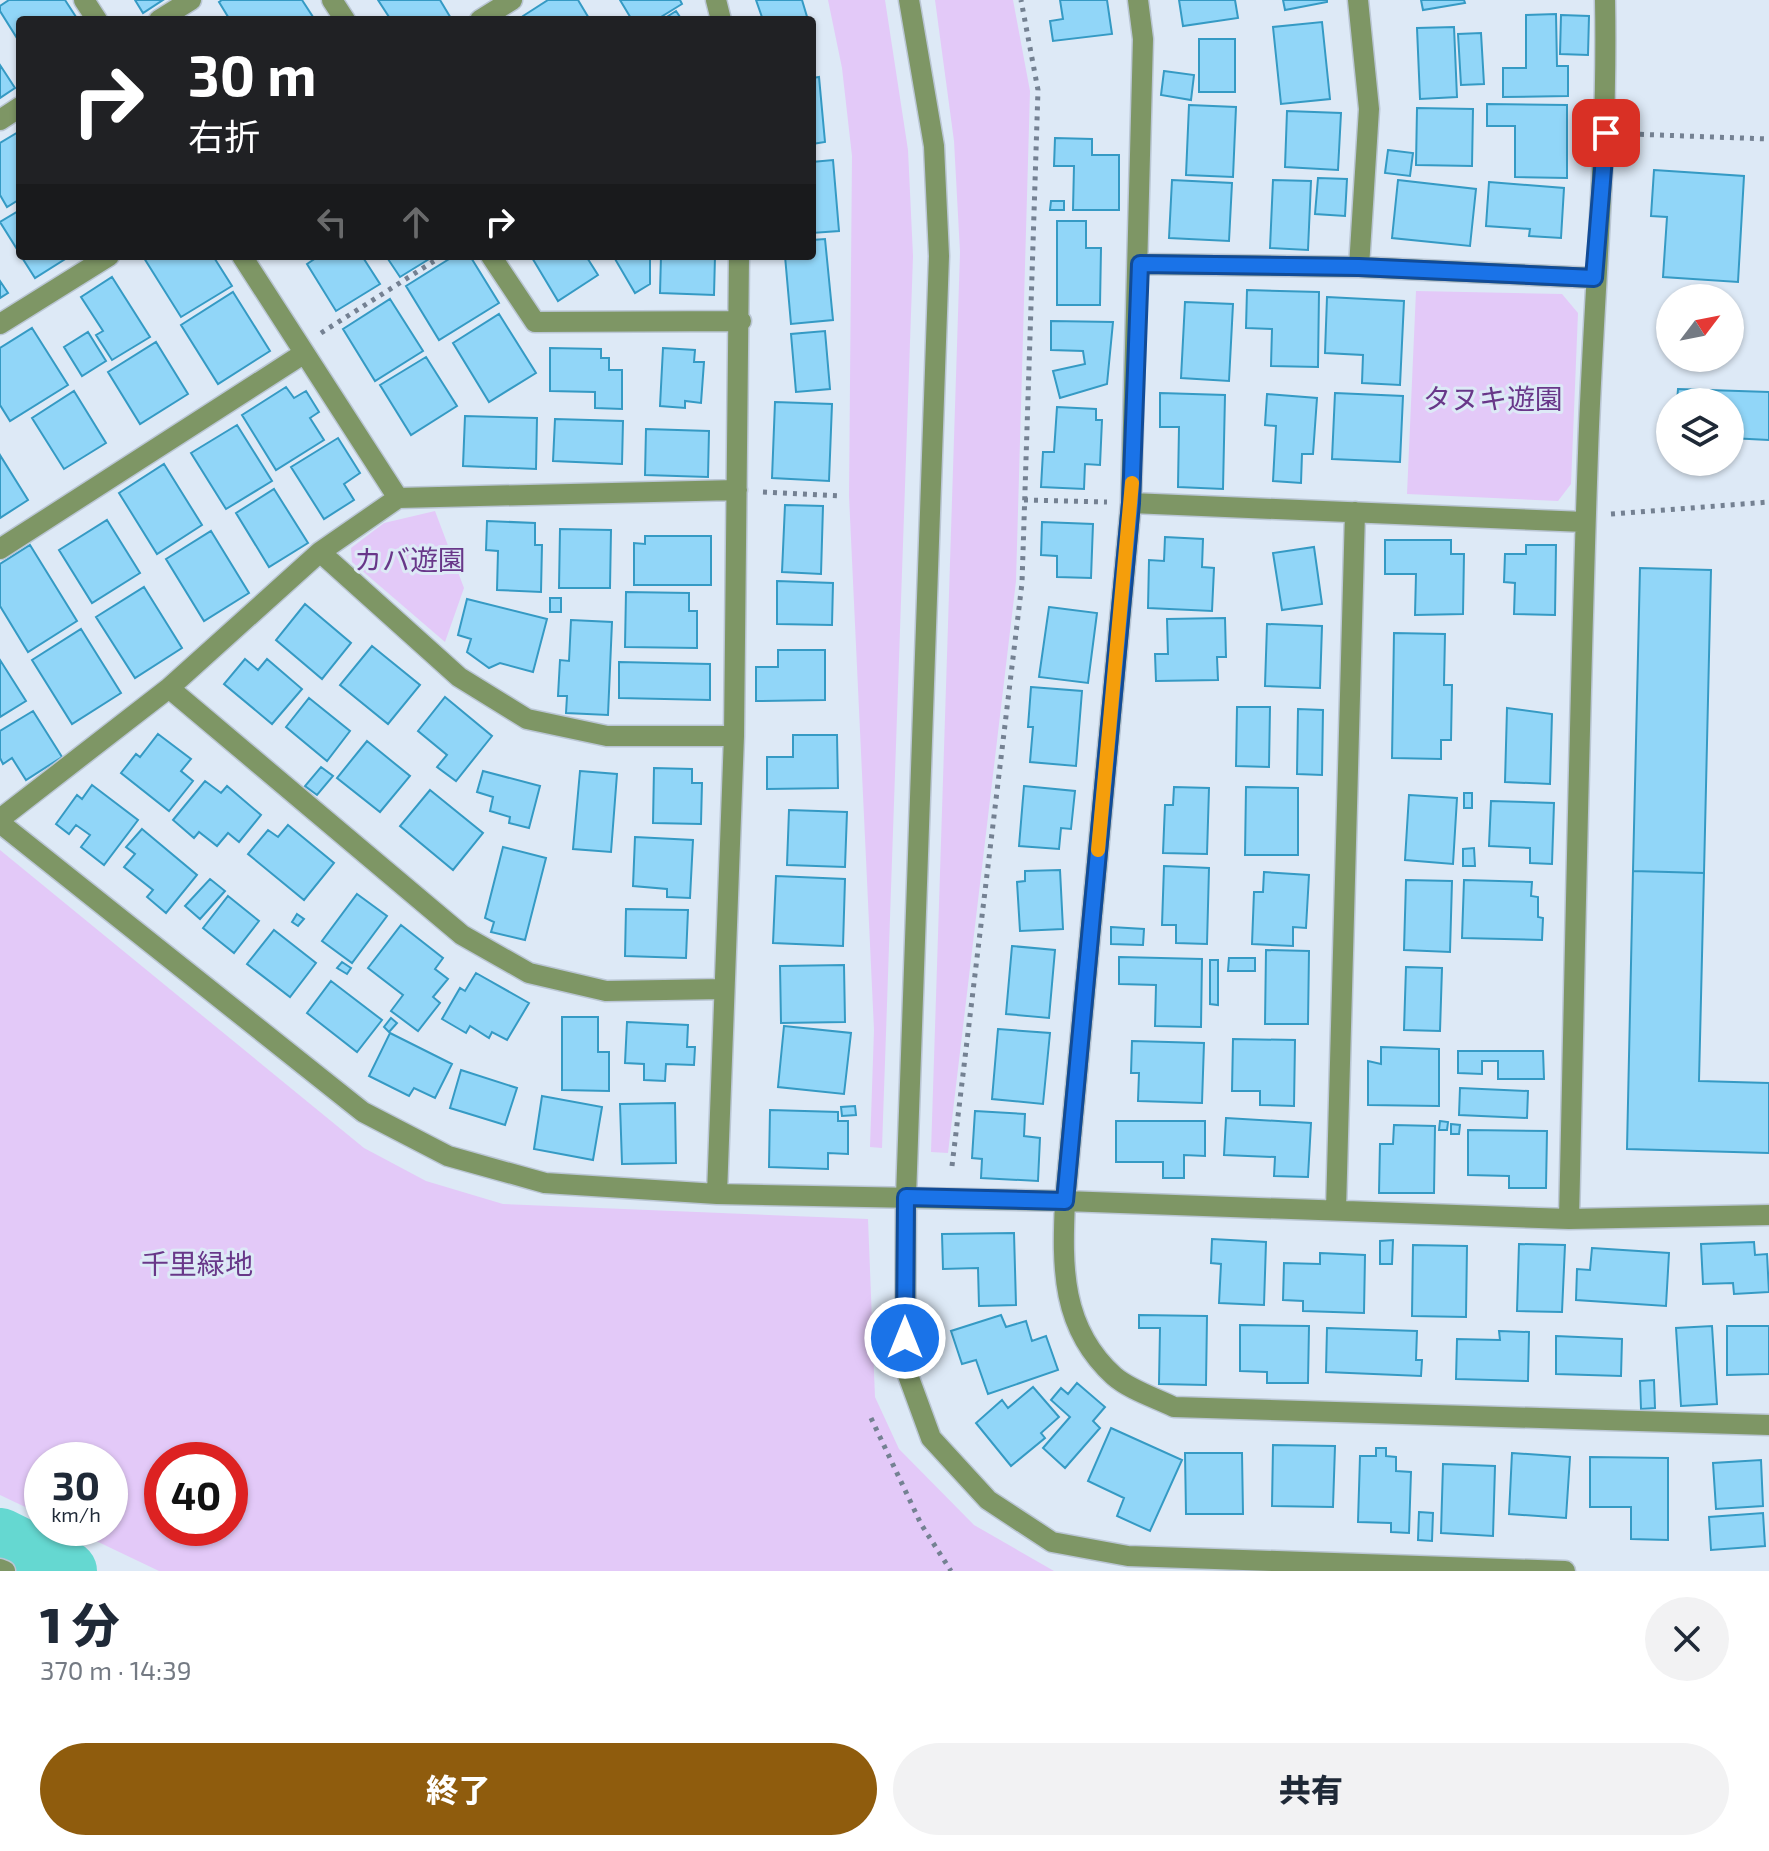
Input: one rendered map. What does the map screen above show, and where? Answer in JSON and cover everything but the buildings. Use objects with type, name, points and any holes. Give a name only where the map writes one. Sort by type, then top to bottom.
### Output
[{"type":"street","points":[[165,16],[191,0]]},
{"type":"street","points":[[486,16],[512,0]]},
{"type":"street","points":[[909,0],[934,146],[939,256],[906,1197],[905,1367],[931,1438],[988,1500],[1052,1542],[1128,1556],[1565,1571]]},
{"type":"street","points":[[1138,0],[1143,39],[1140,264],[1131,503],[1065,1201],[1062,1271],[1079,1333],[1115,1378],[1174,1407],[1769,1425]]},
{"type":"street","points":[[1358,0],[1369,109],[1359,267]]},
{"type":"street","points":[[1569,1219],[1585,522],[1594,278],[1606,133],[1605,0]]},
{"type":"street","points":[[0,324],[103,260]]},
{"type":"street","points":[[244,260],[398,498]]},
{"type":"street","points":[[494,260],[535,322],[741,321]]},
{"type":"street","points":[[717,1194],[734,736],[741,321],[739,260]]},
{"type":"street","points":[[1140,264],[1359,267],[1594,278]]},
{"type":"street","points":[[0,549],[303,354]]},
{"type":"street","points":[[737,490],[398,498],[320,552],[169,688],[0,821],[350,1102],[448,1156],[545,1183],[717,1194],[1065,1201],[1569,1219],[1769,1215]]},
{"type":"street","points":[[1131,503],[1585,522]]},
{"type":"street","points":[[1336,1210],[1355,512]]},
{"type":"street","points":[[320,552],[459,677],[527,719],[607,736],[734,736]]},
{"type":"street","points":[[169,688],[462,935],[529,973],[606,991],[723,989]]},
{"type":"path","points":[[952,1166],[1022,583],[1038,90],[1021,0]]},
{"type":"path","points":[[1606,133],[1769,139]]},
{"type":"path","points":[[303,354],[322,332],[436,260]]},
{"type":"path","points":[[737,490],[842,496]]},
{"type":"path","points":[[1024,500],[1131,503]]},
{"type":"path","points":[[1585,522],[1619,512],[1769,502]]},
{"type":"path","points":[[871,1418],[921,1524],[951,1571]]},
{"type":"green space","points":[[828,0],[885,0],[908,150],[913,256],[882,1148],[870,1147],[874,1030],[849,496],[852,156],[842,68]]},
{"type":"green space","points":[[935,0],[1013,0],[1030,91],[1016,581],[948,1153],[931,1152],[960,252],[954,141]]},
{"type":"green space","name":"タヌキ遊園","points":[[1416,291],[1562,294],[1578,313],[1571,484],[1558,501],[1407,494]]},
{"type":"green space","name":"カバ遊園","points":[[435,511],[464,588],[445,642],[352,562],[351,548],[384,523]]},
{"type":"green space","name":"千里緑地","points":[[0,850],[364,1148],[426,1181],[503,1204],[868,1219],[875,1397],[899,1449],[974,1525],[1054,1571],[159,1571],[107,1546],[128,1546],[128,1442],[24,1442],[24,1506],[0,1495]]},
{"type":"waterway","points":[[0,1538],[67,1571]]},
{"type":"slow traffic","points":[[1098,850],[1132,483]]},
{"type":"route","points":[[905,1338],[906,1197],[1065,1201],[1131,503],[1140,264],[1359,267],[1594,278],[1606,133]]}]
